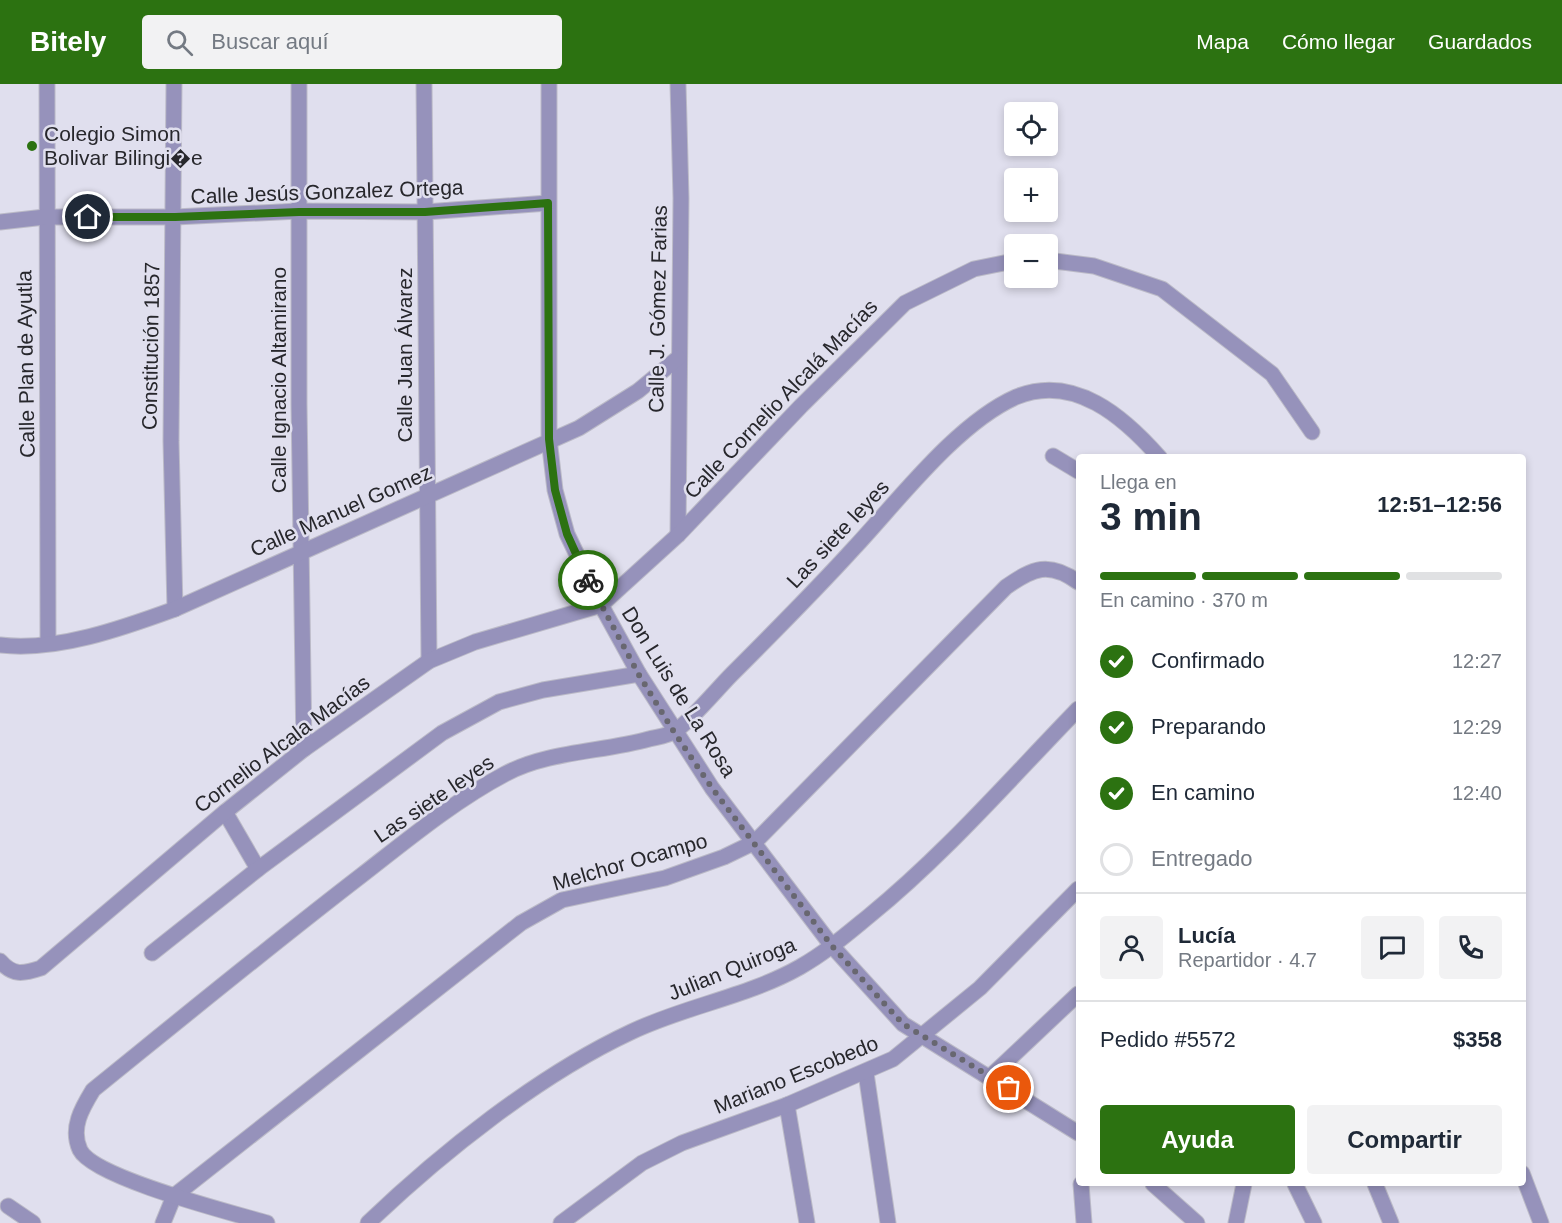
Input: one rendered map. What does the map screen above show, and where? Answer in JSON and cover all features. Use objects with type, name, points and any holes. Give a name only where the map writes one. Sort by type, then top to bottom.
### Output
[{"type":"street","name":"Calle Plan de Ayutla","points":[[47,84],[45,217],[48,643]]},
{"type":"street","name":"Constitución 1857","points":[[174,84],[175,217],[171,441],[175,609]]},
{"type":"street","name":"Calle Ignacio Altamirano","points":[[299,84],[300,553],[304,749]]},
{"type":"street","name":"Calle Juan Álvarez","points":[[424,84],[429,661]]},
{"type":"street","name":"Don Luis de La Rosa","points":[[549,84],[549,439],[555,490],[567,534],[601,605],[639,675],[674,732],[712,788],[832,946],[903,1024],[1076,1133]]},
{"type":"street","name":"Calle J. Gómez Farias","points":[[678,84],[681,198],[678,535]]},
{"type":"street","name":"Calle Jesús Gonzalez Ortega","points":[[0,222],[45,217],[425,212],[548,203]]},
{"type":"street","points":[[1058,261],[1094,266],[1162,289],[1272,374],[1312,432]]},
{"type":"street","name":"Calle Cornelio Alcalá Macías","points":[[601,605],[678,535],[801,406],[904,303],[974,269],[1004,263]]},
{"type":"street","name":"Calle Manuel Gomez","points":[[0,645],[48,643],[114,631],[175,609],[549,439],[579,428],[639,391],[678,358]]},
{"type":"street","name":"Las siete leyes","points":[[267,1223],[174,1196],[93,1164],[81,1151],[75,1132],[80,1110],[93,1090],[392,852],[455,806],[507,773],[539,761],[630,744],[674,732],[828,576],[934,462],[992,411],[1017,397],[1038,391],[1060,390],[1083,395],[1106,407],[1156,454]]},
{"type":"street","points":[[1053,456],[1076,470]]},
{"type":"street","name":"Melchor Ocampo","points":[[174,1196],[521,923],[562,900],[665,878],[724,857],[755,842],[1006,588],[1026,574],[1047,569],[1058,570],[1076,581]]},
{"type":"street","name":"Cornelio Alcala Macías","points":[[0,962],[7,969],[22,975],[41,968],[225,812],[304,749],[429,661],[475,642],[601,605]]},
{"type":"street","points":[[152,953],[258,869],[442,733],[499,702],[543,690],[639,675]]},
{"type":"street","name":"Julian Quiroga","points":[[368,1223],[406,1186],[513,1103],[592,1051],[633,1030],[799,968],[832,946],[937,856],[1076,711]]},
{"type":"street","points":[[225,812],[258,869]]},
{"type":"street","name":"Mariano Escobedo","points":[[561,1223],[642,1163],[682,1143],[787,1105],[866,1073],[893,1059],[980,988],[1076,891]]},
{"type":"street","points":[[990,1077],[1076,996]]},
{"type":"street","points":[[866,1073],[888,1223]]},
{"type":"street","points":[[787,1105],[807,1223]]},
{"type":"street","points":[[1526,1184],[1541,1223]]},
{"type":"street","points":[[1081,1186],[1084,1223]]},
{"type":"street","points":[[1155,1186],[1197,1223]]},
{"type":"street","points":[[1236,1223],[1244,1186]]},
{"type":"street","points":[[1296,1186],[1314,1223]]},
{"type":"street","points":[[1376,1186],[1391,1223]]},
{"type":"street","points":[[163,1223],[174,1196]]},
{"type":"street","points":[[8,1206],[33,1223]]},
{"type":"way so far","points":[[588,580],[639,675],[674,732],[712,788],[832,946],[903,1024],[1009,1088]]},
{"type":"place","name":"Colegio Simon Bolivar Bilingi�e","points":[[32,146]]},
{"type":"route","points":[[88,217],[175,217],[299,212],[425,212],[548,203],[549,439],[555,490],[567,534],[588,580]]}]
